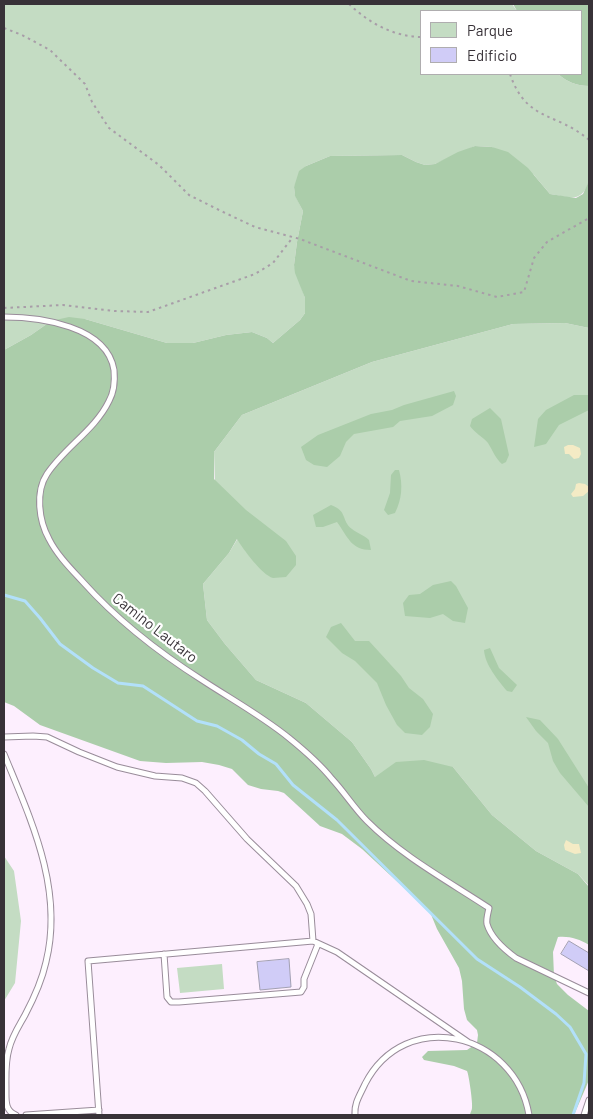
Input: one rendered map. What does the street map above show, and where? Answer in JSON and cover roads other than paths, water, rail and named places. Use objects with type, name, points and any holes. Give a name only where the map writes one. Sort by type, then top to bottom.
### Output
[{"type":"lane","name":"Camino Lautaro","points":[[4,317],[23,317],[56,323],[89,335],[101,345],[113,365],[114,380],[109,402],[96,422],[47,474],[41,494],[41,515],[45,532],[53,546],[76,574],[113,613],[154,648],[254,712],[301,748],[328,774],[367,821],[393,844],[489,908],[487,922],[495,938],[508,952],[516,958],[589,993]]},
{"type":"lane","points":[[4,738],[47,737],[85,755],[118,767],[155,776],[182,778],[196,783],[206,791],[247,840],[296,886],[311,914],[315,942],[304,979],[304,987],[301,992],[171,1002],[166,997],[164,954]]},
{"type":"lane","points":[[4,754],[39,844],[47,877],[51,908],[50,935],[43,974],[32,1002],[16,1030],[7,1060],[6,1104],[8,1110],[16,1115]]},
{"type":"lane","points":[[26,1115],[99,1113],[88,961],[315,942],[337,952],[468,1042],[488,1051],[505,1065],[515,1078],[523,1093],[528,1115]]},
{"type":"lane","points":[[355,1115],[354,1105],[368,1078],[383,1060],[392,1053],[407,1045],[423,1040],[446,1038],[468,1042]]},
{"type":"lane","points":[[584,1115],[589,1100]]},
{"type":"waterway","points":[[4,595],[25,601],[60,644],[93,668],[118,683],[143,686],[197,721],[217,726],[242,740],[259,754],[276,764],[293,785],[337,820],[477,959],[520,987],[556,1014],[570,1027],[586,1054],[584,1083],[573,1115]]}]
